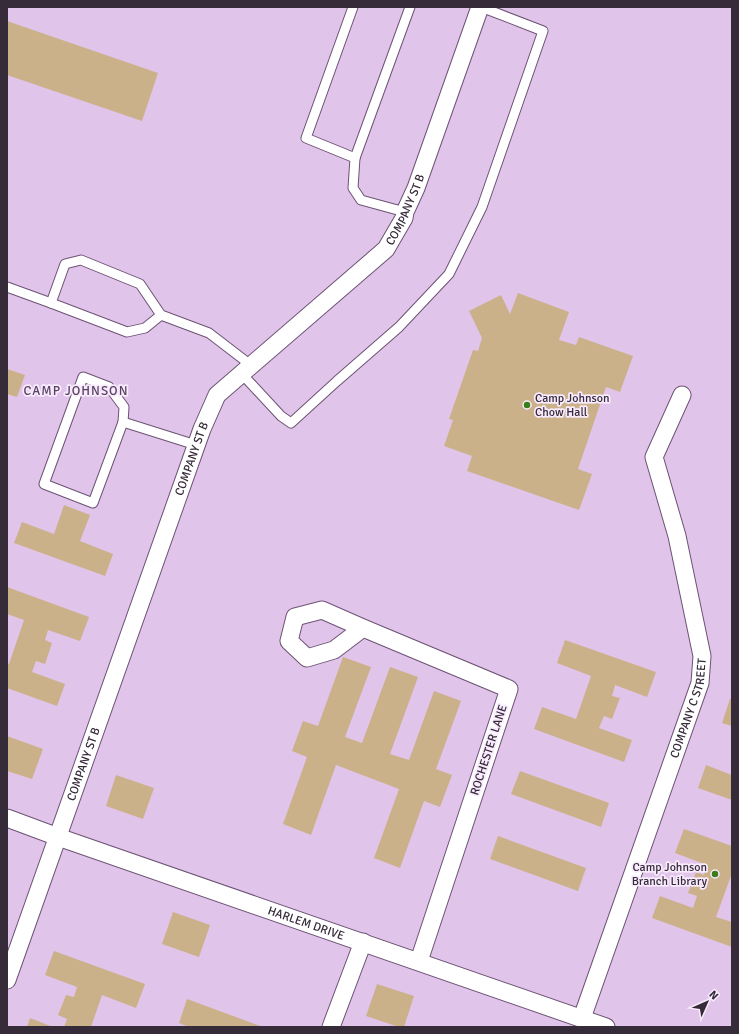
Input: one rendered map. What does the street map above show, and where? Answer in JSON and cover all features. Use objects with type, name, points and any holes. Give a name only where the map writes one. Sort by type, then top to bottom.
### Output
[{"type":"street","name":"COMPANY ST B","points":[[7,980],[196,445],[217,394],[247,370],[386,249],[404,218],[405,212],[416,188],[480,7]]},
{"type":"street","name":"COMPANY C STREET","points":[[582,1018],[700,683],[702,656],[677,536],[654,457],[682,395]]},
{"type":"street","name":"ROCHESTER LANE","points":[[363,628],[509,689],[419,961]]},
{"type":"street","name":"HARLEM DRIVE","points":[[7,818],[606,1027]]},
{"type":"street","points":[[331,1027],[363,942]]},
{"type":"lane","points":[[353,7],[306,138],[355,158]]},
{"type":"lane","points":[[405,212],[361,200],[353,188],[355,158],[410,7]]},
{"type":"lane","points":[[50,303],[65,264],[81,260],[140,284],[162,315],[209,333],[247,370],[281,416],[291,423],[399,326],[449,274],[482,207],[543,31],[480,7]]},
{"type":"lane","points":[[7,287],[127,332],[145,328],[162,315]]},
{"type":"lane","points":[[83,377],[109,387],[124,407],[123,422],[93,503],[44,484],[83,377]]},
{"type":"lane","points":[[123,422],[196,445]]},
{"type":"building","points":[[7,21],[158,73],[142,121],[7,75]]},
{"type":"building","name":"Camp Johnson Chow Hall","points":[[518,293],[569,312],[559,340],[576,345],[579,337],[633,356],[620,392],[606,387],[578,469],[592,474],[579,510],[467,471],[472,456],[444,446],[453,420],[449,419],[473,350],[478,351],[482,338],[469,311],[501,295],[510,314]]},
{"type":"building","points":[[7,369],[25,375],[17,397],[7,394]]},
{"type":"building","points":[[64,505],[90,515],[80,541],[113,554],[105,576],[14,543],[22,522],[54,534]]},
{"type":"building","points":[[7,587],[89,617],[80,641],[48,630],[45,640],[52,643],[45,664],[36,661],[32,672],[65,684],[57,706],[7,688],[7,663],[9,664],[24,620],[7,614]]},
{"type":"building","points":[[565,640],[656,672],[647,697],[615,685],[612,696],[620,698],[612,719],[604,716],[599,728],[632,740],[624,762],[534,729],[542,707],[576,719],[591,676],[557,663]]},
{"type":"building","points":[[343,657],[371,667],[345,737],[362,743],[390,667],[418,677],[390,754],[409,760],[434,691],[461,701],[436,769],[452,775],[440,807],[424,801],[400,868],[374,858],[399,789],[336,765],[311,835],[283,824],[307,757],[292,751],[303,721],[318,726]]},
{"type":"building","points":[[730,699],[732,699],[732,726],[722,723]]},
{"type":"building","points":[[7,736],[43,749],[32,779],[7,771]]},
{"type":"building","points":[[706,765],[732,775],[732,800],[698,788]]},
{"type":"building","points":[[520,771],[609,803],[601,827],[511,794]]},
{"type":"building","points":[[116,775],[154,788],[143,819],[106,806]]},
{"type":"building","points":[[684,829],[732,846],[732,873],[716,917],[732,922],[732,947],[652,918],[660,896],[693,908],[697,896],[688,893],[696,872],[704,875],[707,865],[675,853]]},
{"type":"building","points":[[498,836],[586,868],[578,891],[490,859]]},
{"type":"building","points":[[173,912],[210,925],[199,957],[162,944]]},
{"type":"building","points":[[54,951],[145,984],[136,1008],[102,995],[91,1027],[64,1027],[67,1019],[58,1015],[66,995],[74,997],[77,987],[45,975]]},
{"type":"building","points":[[377,984],[414,996],[404,1027],[399,1027],[366,1016]]},
{"type":"building","points":[[187,999],[263,1027],[189,1027],[179,1023]]},
{"type":"building","points":[[30,1018],[53,1027],[27,1027]]},
{"type":"place","name":"Camp Johnson Chow Hall","points":[[527,405]]},
{"type":"place","name":"Camp Johnson Branch Library","points":[[715,874]]},
{"type":"district","name":"CAMP JOHNSON","points":[[76,391]]}]
